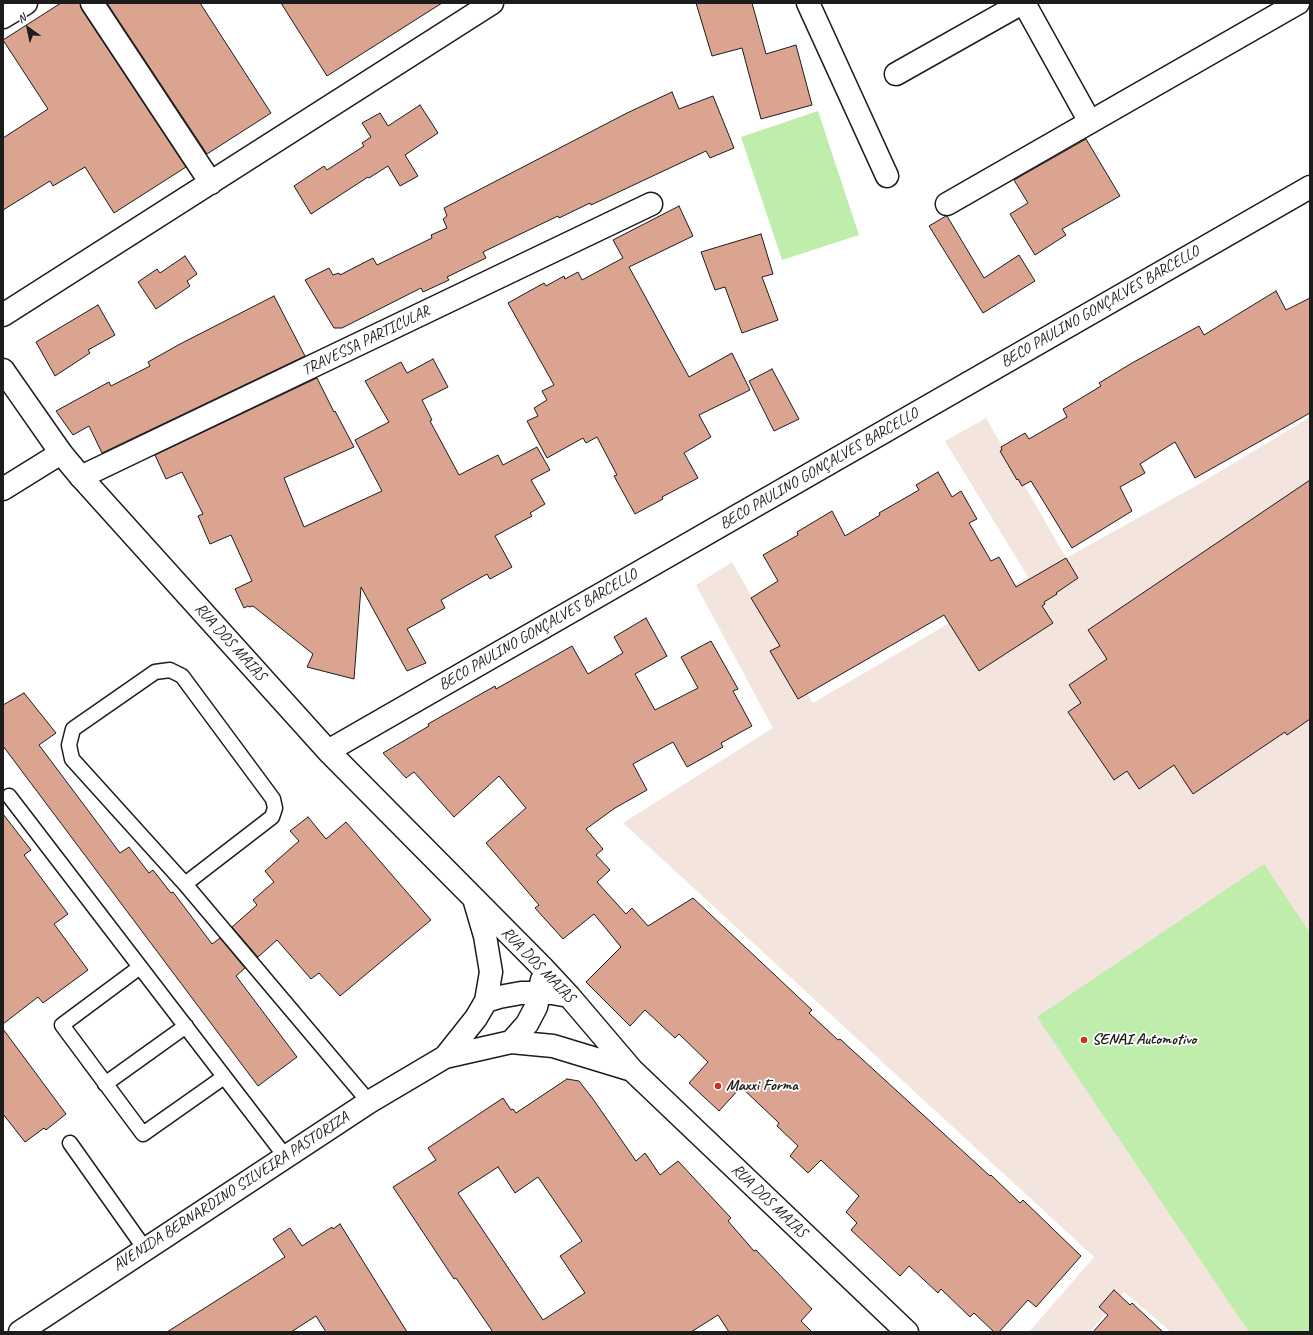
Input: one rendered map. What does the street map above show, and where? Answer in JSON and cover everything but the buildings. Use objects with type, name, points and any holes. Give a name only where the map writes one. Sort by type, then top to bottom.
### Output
[{"type":"main road","points":[[3,17],[26,3]]},
{"type":"main road","points":[[92,3],[211,183]]},
{"type":"main road","points":[[3,316],[492,3]]},
{"type":"main road","points":[[808,3],[887,176]]},
{"type":"main road","points":[[896,74],[1023,3],[1090,122]]},
{"type":"main road","points":[[947,204],[1298,3]]},
{"type":"main road","name":"BECO PAULINO GONÇALVES BARCELLO","points":[[328,751],[1310,187]]},
{"type":"main road","name":"TRAVESSA PARTICULAR","points":[[81,477],[651,204]]},
{"type":"main road","name":"RUA DOS MAIAS","points":[[3,370],[61,453],[81,477],[328,751],[542,967],[569,996],[632,1070],[907,1332]]},
{"type":"main road","points":[[3,489],[61,453]]},
{"type":"main road","name":"RUA DOS MAIAS","points":[[474,899],[485,936],[491,972],[486,1001]]},
{"type":"main road","points":[[511,1042],[527,1024],[536,1007],[542,980],[542,967]]},
{"type":"main road","points":[[486,1001],[521,993],[552,993],[569,996]]},
{"type":"main road","name":"AVENIDA BERNARDINO SILVEIRA PASTORIZA","points":[[446,1057],[476,1018],[486,1001]]},
{"type":"main road","name":"RUA DOS MAIAS","points":[[511,1042],[553,1046],[632,1070]]},
{"type":"main road","name":"AVENIDA BERNARDINO SILVEIRA PASTORIZA","points":[[20,1332],[368,1102],[446,1057],[511,1042]]},
{"type":"lane","points":[[185,884],[272,817],[275,808],[273,799],[182,676],[170,670],[155,672],[74,729],[69,745],[72,759],[185,884],[368,1102]]},
{"type":"lane","points":[[9,796],[286,1156]]},
{"type":"lane","points":[[140,967],[62,1025],[143,1134],[224,1077]]},
{"type":"lane","points":[[105,1084],[186,1026]]},
{"type":"lane","points":[[70,1143],[145,1249]]},
{"type":"shaded area","name":"SENAI Automotivo","points":[[1310,417],[1310,1332],[1171,1332],[1124,1292],[1090,1332],[1029,1332],[1094,1257],[623,823],[773,728],[696,585],[732,562],[813,703],[1028,577],[945,441],[986,418],[1066,558],[1201,483]]},
{"type":"green space","points":[[818,111],[859,235],[782,260],[741,137]]},
{"type":"green space","points":[[1264,864],[1310,933],[1310,1332],[1249,1332],[1037,1017]]},
{"type":"place","name":"SENAI Automotivo","points":[[1084,1040]]},
{"type":"place","name":"Maxxi Forma","points":[[718,1086]]}]
